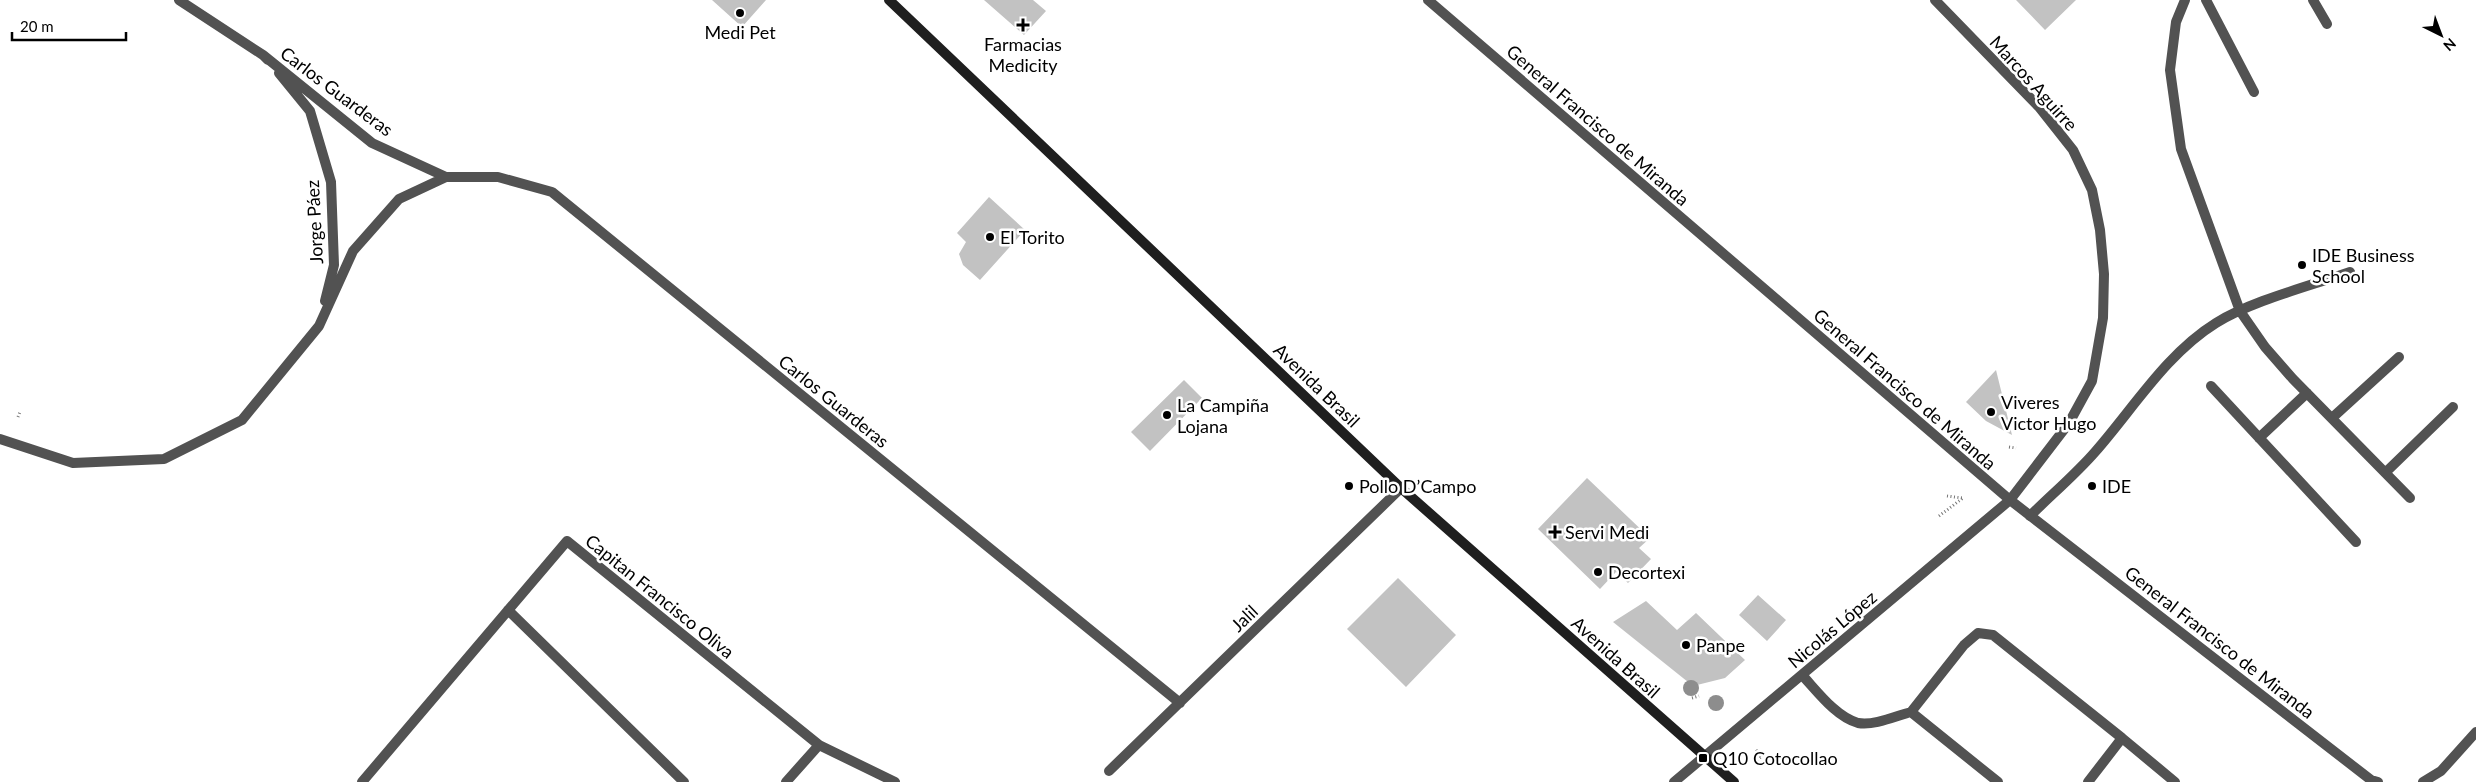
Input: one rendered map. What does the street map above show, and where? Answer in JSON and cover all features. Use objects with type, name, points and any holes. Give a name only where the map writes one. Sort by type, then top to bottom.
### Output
[{"type":"street","name":"Jorge Páez","points":[[179,0],[263,55],[310,111],[331,182],[334,265],[319,326]]},
{"type":"street","name":"Avenida Brasil","points":[[889,0],[1401,488],[1734,782]]},
{"type":"street","name":"General Francisco de Miranda","points":[[1428,0],[2010,500],[2372,780],[2378,782]]},
{"type":"street","name":"Marcos Aguirre","points":[[1934,0],[2039,107],[2073,150],[2092,190],[2100,230],[2104,318],[2092,381],[2069,423],[2010,500]]},
{"type":"street","points":[[2185,0],[2176,22],[2170,70],[2181,149],[2240,311],[2265,347],[2307,393],[2410,498]]},
{"type":"street","points":[[2206,0],[2254,92]]},
{"type":"street","points":[[2313,0],[2327,24]]},
{"type":"street","name":"Carlos Guarderas","points":[[263,55],[372,143],[446,177],[498,177],[552,192],[1180,703]]},
{"type":"street","name":"Carlos Guarderas","points":[[319,326],[353,250],[400,199],[446,177]]},
{"type":"street","points":[[2030,516],[2093,455],[2166,366],[2202,333],[2216,323],[2240,311],[2350,272]]},
{"type":"street","points":[[0,439],[72,464],[164,459],[246,418],[319,326]]},
{"type":"street","points":[[2332,418],[2399,357]]},
{"type":"street","points":[[2211,386],[2356,542]]},
{"type":"street","points":[[2259,438],[2307,393]]},
{"type":"street","points":[[2386,472],[2454,407]]},
{"type":"street","name":"Jalil","points":[[1109,772],[1401,488]]},
{"type":"street","name":"Nicolás López","points":[[1674,782],[2010,500]]},
{"type":"street","name":"Capitan Francisco Oliva","points":[[362,782],[566,541],[819,745],[896,782]]},
{"type":"street","points":[[508,610],[684,782]]},
{"type":"street","points":[[1802,675],[1829,703],[1847,717],[1859,723],[1877,721],[1911,712],[1964,645],[1978,633],[1993,635],[2175,782]]},
{"type":"street","points":[[1911,712],[1998,782]]},
{"type":"street","points":[[2423,782],[2441,771],[2476,732]]},
{"type":"street","points":[[2088,782],[2122,738]]},
{"type":"street","points":[[786,782],[819,745]]},
{"type":"path","points":[[18,417],[20,412]]},
{"type":"path","points":[[2009,447],[2016,448]]},
{"type":"path","points":[[1939,516],[1963,498],[1947,496]]},
{"type":"path","points":[[1692,698],[1699,696]]},
{"type":"path","points":[[1756,750],[1762,756],[1756,761]]},
{"type":"building","name":"Medi Pet","points":[[712,0],[766,0],[742,27]]},
{"type":"building","name":"Farmacias Medicity","points":[[984,0],[1033,0],[1046,11],[1024,35]]},
{"type":"building","points":[[2016,0],[2076,0],[2045,30]]},
{"type":"building","name":"El Torito","points":[[989,197],[1025,230],[980,280],[963,265],[959,254],[966,242],[957,233]]},
{"type":"building","name":"Viveres Victor Hugo","points":[[1996,370],[2012,435],[1986,421],[1966,402]]},
{"type":"building","name":"La Campiña Lojana","points":[[1184,380],[1202,398],[1150,451],[1131,432]]},
{"type":"building","points":[[1587,478],[1650,538],[1639,548],[1651,559],[1628,583],[1616,572],[1600,589],[1538,529]]},
{"type":"building","points":[[1398,578],[1456,635],[1406,687],[1347,629]]},
{"type":"building","points":[[1758,595],[1786,620],[1767,641],[1739,615]]},
{"type":"building","name":"Panpe","points":[[1646,601],[1677,630],[1696,613],[1745,660],[1725,678],[1693,686],[1613,622]]},
{"type":"place","name":"Medi Pet","points":[[740,13]]},
{"type":"place","name":"Farmacias Medicity","points":[[1023,25]]},
{"type":"place","name":"El Torito","points":[[990,237]]},
{"type":"place","name":"IDE Business School","points":[[2302,265]]},
{"type":"place","name":"Viveres Victor Hugo","points":[[1991,412]]},
{"type":"place","name":"La Campiña Lojana","points":[[1167,415]]},
{"type":"place","name":"Pollo D’Campo","points":[[1349,486]]},
{"type":"place","name":"IDE","points":[[2092,486]]},
{"type":"place","name":"Servi Medi","points":[[1555,532]]},
{"type":"place","name":"Decortexi","points":[[1598,572]]},
{"type":"place","name":"Panpe","points":[[1686,645]]},
{"type":"place","name":"Q10 Cotocollao","points":[[1703,758]]}]
